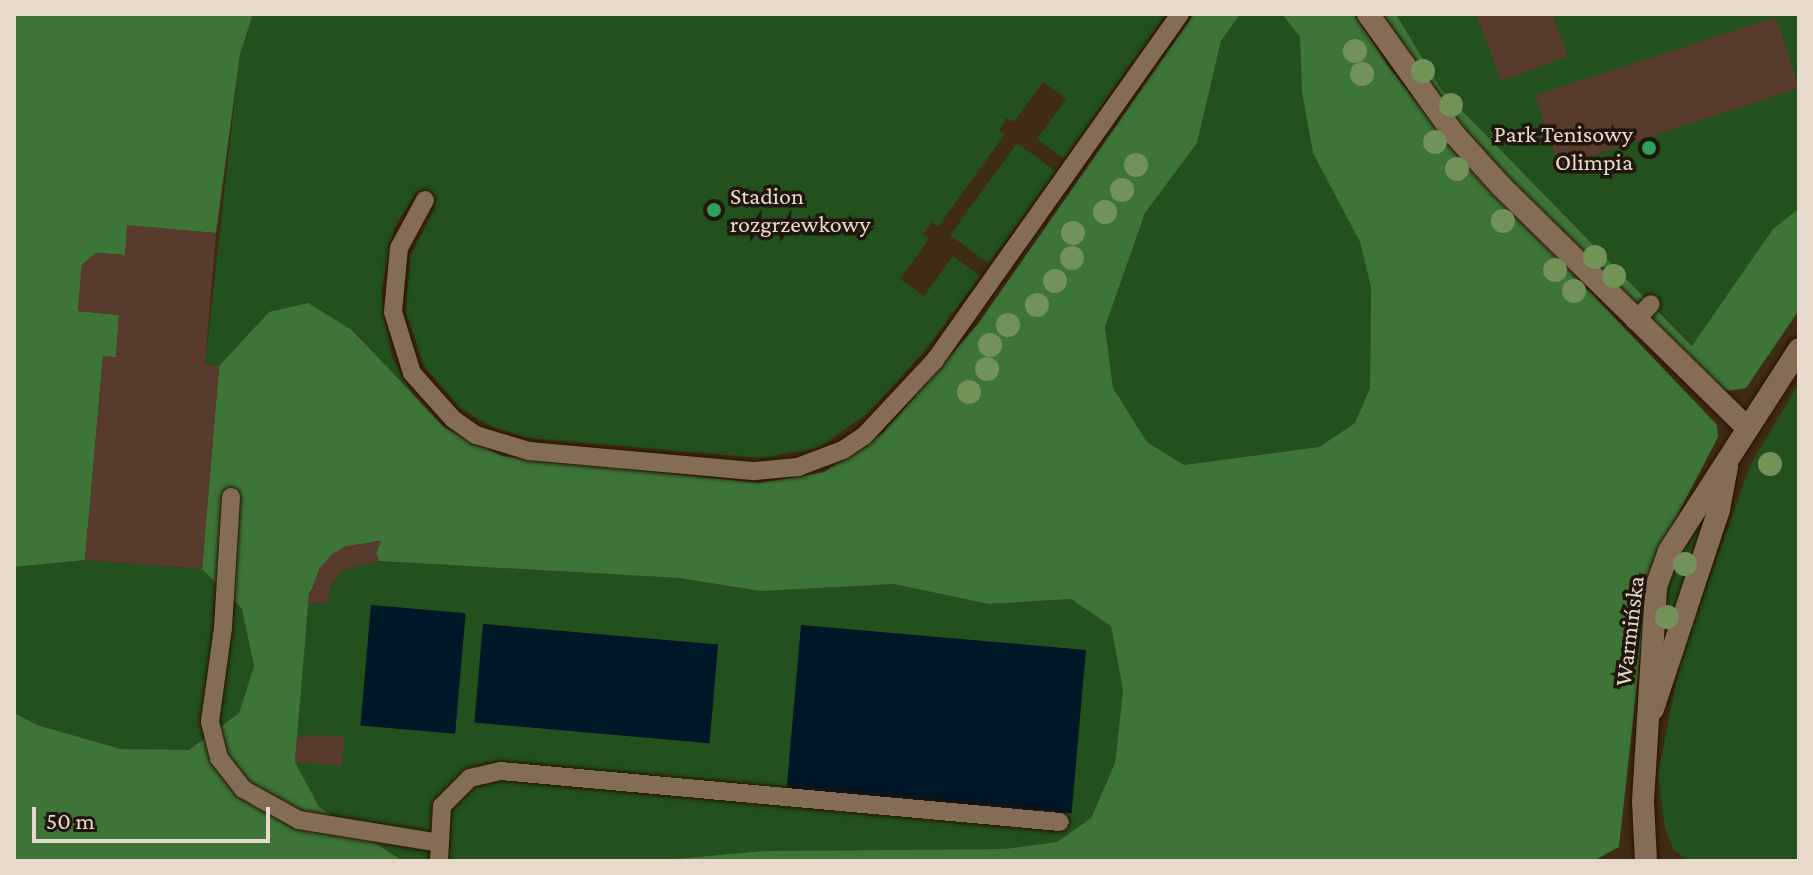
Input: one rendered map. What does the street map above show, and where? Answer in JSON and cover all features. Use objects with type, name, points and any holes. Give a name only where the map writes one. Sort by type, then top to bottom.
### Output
[{"type":"street","points":[[1368,14],[1454,134],[1635,321],[1747,428]]},
{"type":"street","name":"Warmińska","points":[[1646,861],[1645,729],[1656,587],[1669,551],[1799,349]]},
{"type":"street","name":"Warmińska","points":[[1645,729],[1719,509],[1728,462]]},
{"type":"lane","points":[[425,200],[399,248],[393,312],[412,373],[453,419],[476,435],[529,451],[755,471],[798,467],[843,450],[864,436],[935,360],[1180,14]]},
{"type":"lane","points":[[1635,321],[1651,304]]},
{"type":"lane","points":[[231,497],[223,628],[210,722],[219,758],[243,789],[299,820],[439,852],[442,806],[470,778],[501,771],[1060,822]]},
{"type":"green space","points":[[15,14],[253,14],[240,54],[216,233],[128,226],[125,255],[96,253],[82,265],[78,311],[119,315],[116,357],[103,357],[85,560],[14,567]]},
{"type":"green space","points":[[253,14],[1166,14],[1064,159],[1037,139],[1066,99],[1043,82],[1014,122],[1007,118],[999,130],[1005,134],[938,227],[932,222],[923,234],[929,239],[900,279],[924,296],[953,256],[980,276],[928,347],[868,413],[818,448],[761,458],[528,438],[492,427],[460,408],[424,366],[406,313],[410,257],[435,207],[416,192],[394,229],[381,293],[392,357],[413,395],[353,330],[269,312],[219,366],[205,364],[240,54]]},
{"type":"green space","points":[[1194,14],[1240,14],[1221,41],[1197,143],[1145,213],[1105,327],[1113,388],[1147,442],[1184,465],[1319,447],[1355,423],[1370,388],[1371,287],[1360,242],[1313,153],[1302,92],[1300,37],[1282,14],[1354,14],[1391,70],[1456,151],[1717,425],[1718,437],[1666,537],[1647,592],[1619,847],[1593,861],[652,861],[763,851],[1004,849],[1057,842],[1091,818],[1115,763],[1123,690],[1111,626],[1071,599],[988,604],[894,584],[760,591],[679,578],[379,561],[376,553],[381,541],[376,541],[332,554],[309,594],[295,762],[319,807],[403,861],[14,861],[14,713],[37,725],[121,749],[189,750],[239,713],[254,666],[242,609],[202,569],[219,366],[269,312],[308,303],[352,330],[444,427],[502,456],[759,483],[824,472],[883,433],[978,324]]},
{"type":"green space","points":[[1240,14],[1317,14],[1309,131],[1313,153],[1360,241],[1371,287],[1370,388],[1355,423],[1319,447],[1184,465],[1147,442],[1113,388],[1105,327],[1145,213],[1197,143],[1221,41]]},
{"type":"green space","points":[[1377,14],[1396,14],[1441,89],[1692,346],[1773,229],[1799,208],[1799,310],[1746,388],[1727,391],[1705,376],[1542,213],[1471,139]]},
{"type":"green space","name":"Park Tenisowy Olimpia","points":[[1396,14],[1799,14],[1799,208],[1773,229],[1693,346],[1441,89]]},
{"type":"green space","points":[[1017,143],[1056,171],[989,263],[950,235]]},
{"type":"green space","points":[[1799,383],[1799,861],[1688,861],[1673,849],[1665,827],[1658,775],[1681,657],[1751,464]]},
{"type":"green space","points":[[1713,497],[1656,684],[1661,608],[1670,570]]},
{"type":"green space","points":[[85,560],[202,569],[242,609],[254,666],[239,713],[189,751],[121,749],[37,725],[14,713],[14,567]]},
{"type":"green space","points":[[375,561],[679,578],[760,591],[894,584],[988,604],[1071,599],[1111,626],[1123,690],[1115,763],[1091,818],[1057,842],[1004,849],[763,851],[652,861],[403,861],[319,807],[295,762],[307,603],[327,604],[331,585],[343,570]]},
{"type":"water","points":[[371,605],[466,613],[455,734],[360,726]]},
{"type":"water","points":[[483,624],[718,645],[709,743],[474,723]]},
{"type":"water","points":[[801,625],[1086,650],[1072,813],[787,788]]},
{"type":"building","points":[[1476,14],[1552,14],[1568,56],[1501,81]]},
{"type":"building","points":[[1776,17],[1799,88],[1559,167],[1535,95]]},
{"type":"building","points":[[127,225],[216,233],[205,364],[219,366],[202,569],[85,560],[103,356],[116,357],[119,315],[78,311],[82,265],[96,253],[125,255]]},
{"type":"building","points":[[381,541],[376,553],[379,561],[343,570],[331,585],[327,604],[307,603],[319,569],[332,554],[346,546]]},
{"type":"building","points":[[297,737],[345,737],[342,766],[295,762]]},
{"type":"place","name":"Park Tenisowy Olimpia","points":[[1649,148]]},
{"type":"place","name":"Stadion rozgrzewkowy","points":[[714,210]]}]
